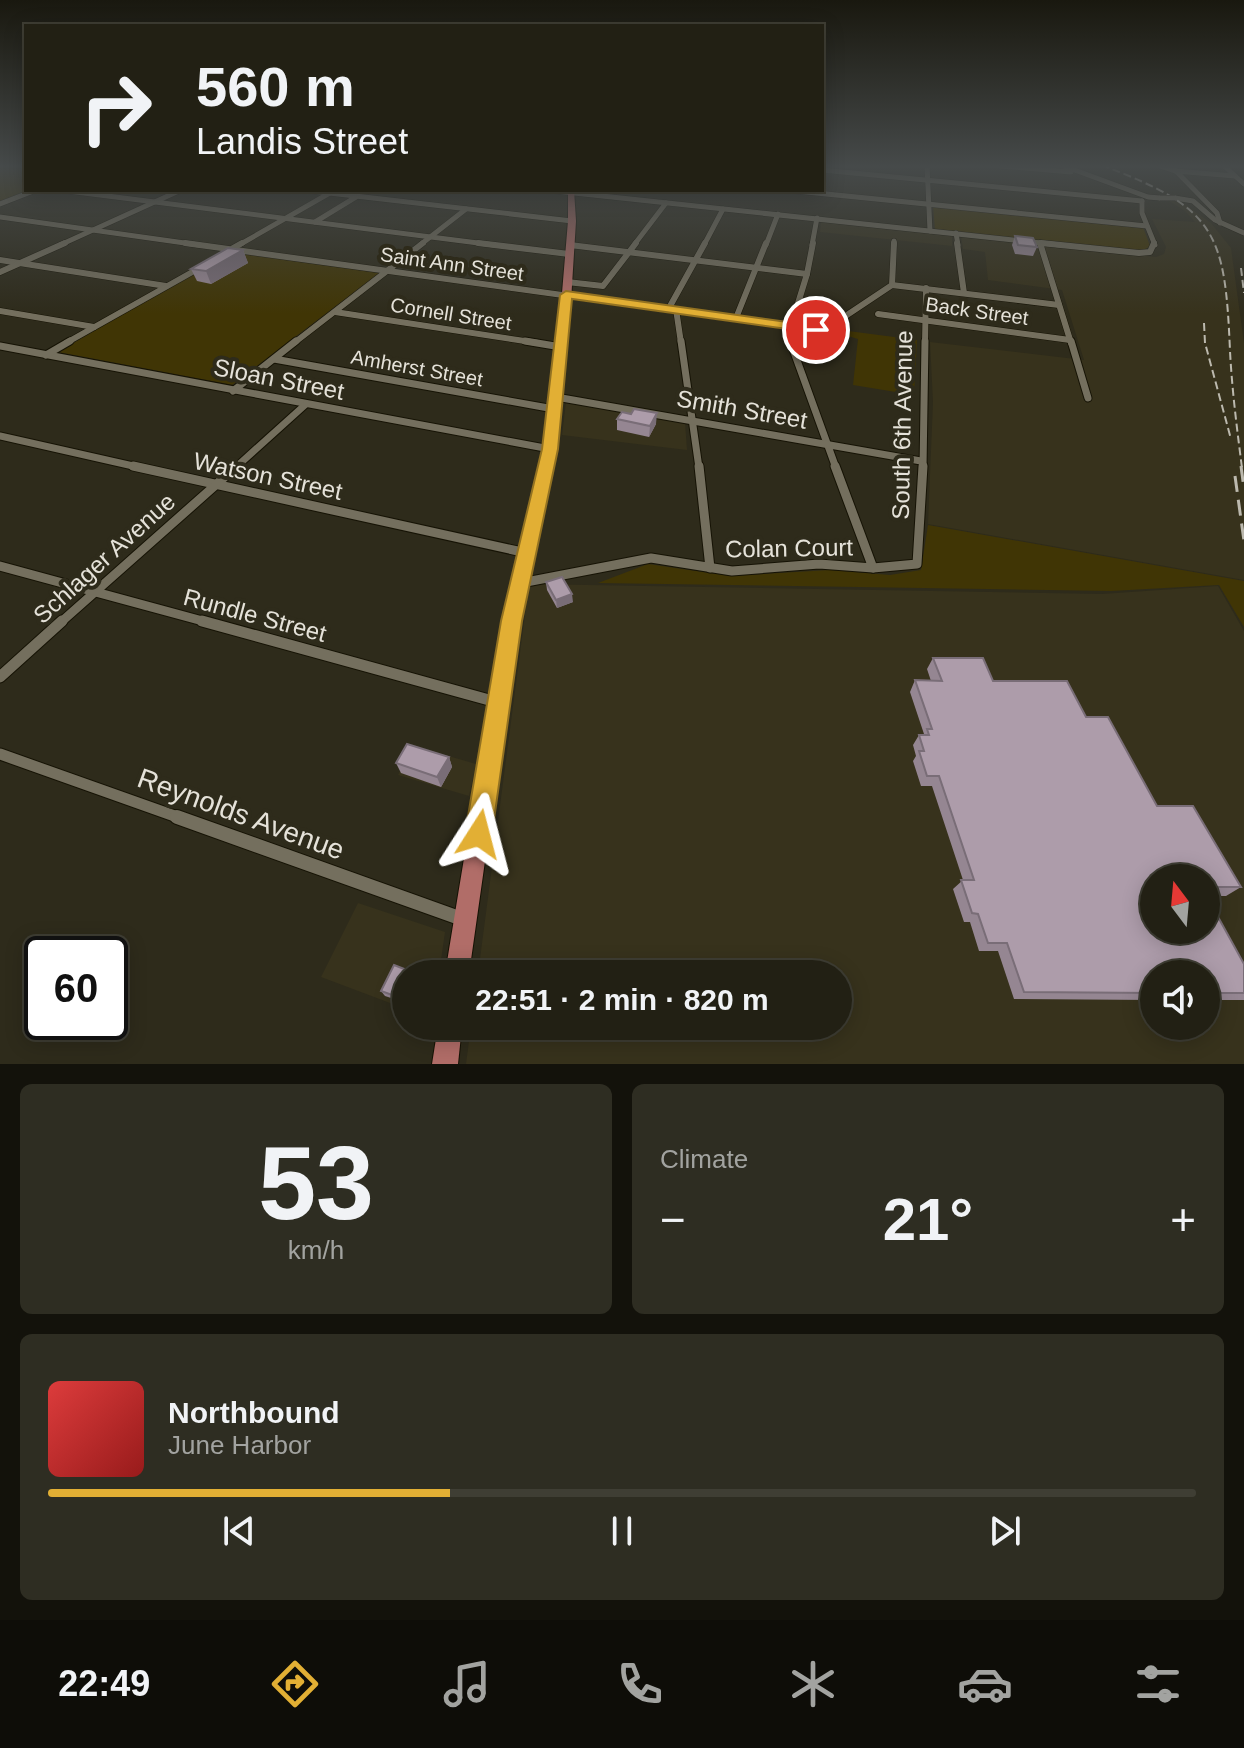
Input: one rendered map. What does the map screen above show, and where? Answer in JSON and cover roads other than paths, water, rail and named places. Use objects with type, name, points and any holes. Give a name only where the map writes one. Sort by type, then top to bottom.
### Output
[{"type":"main road","points":[[459,960],[511,621],[550,449],[572,215]]},
{"type":"main road","points":[[445,1064],[448,1040]]},
{"type":"street","points":[[0,272],[126,215]]},
{"type":"street","points":[[251,215],[431,236],[631,252],[807,274]]},
{"type":"street","points":[[221,255],[292,215]]},
{"type":"street","points":[[315,222],[327,215]]},
{"type":"street","points":[[233,391],[459,215]]},
{"type":"street","points":[[516,215],[572,221]]},
{"type":"street","points":[[567,288],[603,286],[658,215]]},
{"type":"street","points":[[710,568],[692,421],[672,309],[720,215]]},
{"type":"street","points":[[736,318],[778,215]]},
{"type":"street","points":[[784,215],[1150,252],[1155,245],[1143,215]]},
{"type":"street","points":[[929,215],[930,231]]},
{"type":"street","points":[[1035,215],[1147,226]]},
{"type":"street","points":[[1210,215],[1220,223],[1244,233]]},
{"type":"street","points":[[1217,215],[1220,223]]},
{"type":"street","name":"Saint Ann Street","points":[[0,217],[387,271],[567,288]]},
{"type":"street","points":[[817,218],[807,274],[788,326],[826,445],[873,568]]},
{"type":"street","points":[[956,233],[964,293]]},
{"type":"street","points":[[892,285],[894,241]]},
{"type":"street","points":[[1040,242],[1088,398]]},
{"type":"street","points":[[0,260],[166,286]]},
{"type":"street","points":[[46,355],[210,261]]},
{"type":"street","points":[[567,288],[672,309],[816,330],[829,327],[892,285],[1059,305]]},
{"type":"street","name":"South 6th Avenue","points":[[917,564],[926,288]]},
{"type":"street","points":[[0,311],[94,327]]},
{"type":"street","name":"Cornell Street","points":[[335,312],[561,347]]},
{"type":"street","name":"Back Street","points":[[878,314],[1070,340]]},
{"type":"street","name":"Sloan Street","points":[[2,348],[550,449]]},
{"type":"street","name":"Amherst Street","points":[[274,359],[555,403]]},
{"type":"street","name":"Smith Street","points":[[555,403],[692,421],[921,461]]},
{"type":"street","name":"Schlager Avenue","points":[[0,677],[306,404]]},
{"type":"street","name":"Watson Street","points":[[0,436],[527,553]]},
{"type":"street","name":"Colan Court","points":[[521,583],[651,558],[732,571],[819,564],[873,568],[917,564]]},
{"type":"street","name":"Rundle Street","points":[[0,566],[500,703]]},
{"type":"street","name":"Reynolds Avenue","points":[[0,754],[465,920]]},
{"type":"railway","points":[[1193,215],[1207,230],[1218,252],[1224,278],[1242,468]]},
{"type":"railway","points":[[1241,268],[1244,293]]},
{"type":"railway","points":[[1204,323],[1205,343],[1231,439]]},
{"type":"railway","points":[[1241,466],[1244,489]]},
{"type":"railway","points":[[1235,476],[1244,541]]}]
